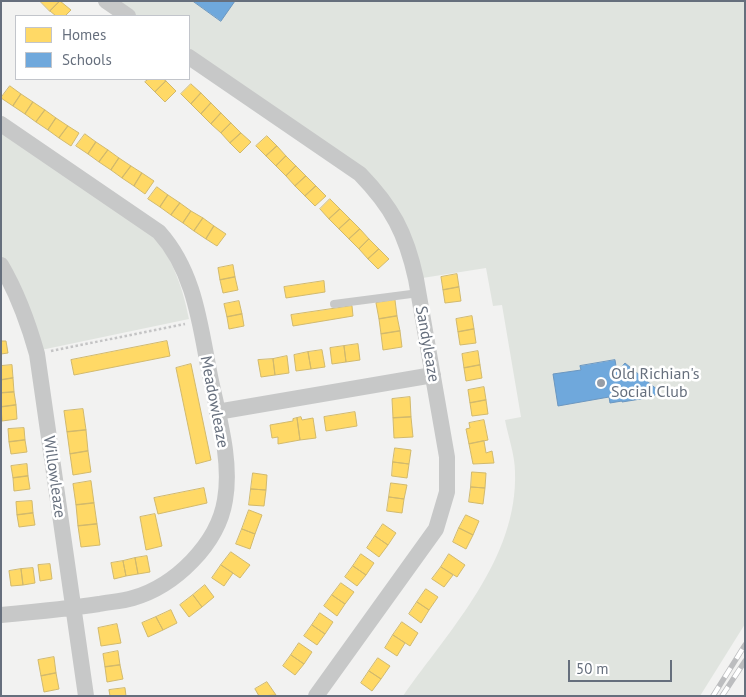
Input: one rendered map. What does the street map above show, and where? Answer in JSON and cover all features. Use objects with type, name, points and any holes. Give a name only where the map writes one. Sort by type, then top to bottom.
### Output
[{"type":"street","points":[[106,1],[127,15]]},
{"type":"street","name":"Sandyleaze","points":[[190,58],[360,174],[384,199],[395,219],[411,256],[419,293],[447,457],[447,492],[436,529],[316,696]]},
{"type":"street","name":"Meadowleaze","points":[[1,124],[159,232],[173,247],[192,290],[217,412],[227,475],[225,500],[219,522],[207,544],[189,564],[153,590],[133,598],[72,608],[1,615]]},
{"type":"street","name":"Willowleaze","points":[[1,265],[15,288],[26,314],[37,354],[86,696]]},
{"type":"street","points":[[217,412],[433,375]]},
{"type":"lane","points":[[334,304],[419,293]]},
{"type":"path","points":[[37,354],[199,321]]},
{"type":"shaded area","points":[[106,1],[745,1],[745,624],[700,696],[403,696],[460,619],[478,591],[493,563],[505,534],[513,504],[515,466],[505,420],[521,417],[502,305],[493,306],[486,268],[416,279],[384,199],[190,58],[190,15],[127,15]]},
{"type":"shaded area","points":[[1,130],[154,237],[167,256],[177,276],[189,319],[41,350],[1,255]]},
{"type":"building: Homes","points":[[40,1],[60,1],[50,11]]},
{"type":"building: Homes","points":[[60,1],[71,10],[66,15],[55,15],[50,11]]},
{"type":"building: Homes","points":[[148,80],[166,81],[155,92],[145,82]]},
{"type":"building: Homes","points":[[166,81],[176,91],[165,102],[155,92]]},
{"type":"building: Homes","points":[[191,84],[201,93],[191,104],[181,94]]},
{"type":"building: Homes","points":[[10,86],[21,94],[13,106],[1,98]]},
{"type":"building: Homes","points":[[201,93],[211,103],[201,114],[191,104]]},
{"type":"building: Homes","points":[[21,94],[33,102],[25,114],[13,106]]},
{"type":"building: Homes","points":[[33,102],[45,110],[36,122],[25,114]]},
{"type":"building: Homes","points":[[211,103],[221,113],[211,124],[201,114]]},
{"type":"building: Homes","points":[[45,110],[56,118],[48,130],[36,122]]},
{"type":"building: Homes","points":[[221,113],[231,123],[221,133],[211,124]]},
{"type":"building: Homes","points":[[56,118],[68,126],[59,138],[48,130]]},
{"type":"building: Homes","points":[[231,123],[241,133],[230,143],[221,133]]},
{"type":"building: Homes","points":[[68,126],[79,133],[71,146],[59,138]]},
{"type":"building: Homes","points":[[241,133],[251,142],[240,153],[230,143]]},
{"type":"building: Homes","points":[[85,134],[96,142],[88,154],[76,146]]},
{"type":"building: Homes","points":[[267,136],[277,146],[266,156],[256,146]]},
{"type":"building: Homes","points":[[96,142],[108,150],[99,162],[88,154]]},
{"type":"building: Homes","points":[[277,146],[286,156],[276,166],[266,156]]},
{"type":"building: Homes","points":[[108,150],[119,158],[111,170],[99,162]]},
{"type":"building: Homes","points":[[286,156],[296,166],[286,176],[276,166]]},
{"type":"building: Homes","points":[[119,158],[131,166],[122,178],[111,170]]},
{"type":"building: Homes","points":[[131,166],[142,173],[134,186],[122,178]]},
{"type":"building: Homes","points":[[296,166],[306,176],[295,186],[286,176]]},
{"type":"building: Homes","points":[[142,173],[154,181],[145,194],[134,186]]},
{"type":"building: Homes","points":[[306,176],[316,186],[305,196],[295,186]]},
{"type":"building: Homes","points":[[316,186],[326,196],[315,206],[305,196]]},
{"type":"building: Homes","points":[[157,187],[168,195],[160,207],[148,199]]},
{"type":"building: Homes","points":[[168,195],[180,203],[171,215],[160,207]]},
{"type":"building: Homes","points":[[330,199],[340,209],[329,219],[320,209]]},
{"type":"building: Homes","points":[[180,203],[191,211],[183,223],[171,215]]},
{"type":"building: Homes","points":[[340,209],[350,219],[339,229],[329,219]]},
{"type":"building: Homes","points":[[191,211],[203,218],[194,231],[183,223]]},
{"type":"building: Homes","points":[[203,218],[214,226],[206,239],[194,231]]},
{"type":"building: Homes","points":[[350,219],[360,229],[349,239],[339,229]]},
{"type":"building: Homes","points":[[214,226],[226,234],[217,246],[206,239]]},
{"type":"building: Homes","points":[[360,229],[369,239],[359,249],[349,239]]},
{"type":"building: Homes","points":[[369,239],[379,249],[368,259],[359,249]]},
{"type":"building: Homes","points":[[379,249],[389,259],[378,269],[368,259]]},
{"type":"building: Homes","points":[[233,265],[235,277],[220,280],[218,268]]},
{"type":"building: Homes","points":[[457,274],[459,287],[443,290],[441,277]]},
{"type":"building: Homes","points":[[235,277],[238,290],[223,293],[220,280]]},
{"type":"building: Homes","points":[[324,281],[325,292],[286,298],[284,287]]},
{"type":"building: Homes","points":[[459,287],[461,301],[445,303],[443,290]]},
{"type":"building: Homes","points":[[395,300],[397,316],[379,319],[376,303]]},
{"type":"building: Homes","points":[[239,301],[242,314],[227,317],[224,304]]},
{"type":"building: Homes","points":[[352,306],[353,316],[293,326],[291,315]]},
{"type":"building: Homes","points":[[242,314],[244,326],[229,329],[227,317]]},
{"type":"building: Homes","points":[[397,316],[400,331],[381,334],[379,319]]},
{"type":"building: Homes","points":[[472,316],[474,329],[458,332],[456,319]]},
{"type":"building: Homes","points":[[474,329],[476,343],[460,345],[458,332]]},
{"type":"building: Homes","points":[[400,331],[402,347],[383,350],[381,334]]},
{"type":"building: Homes","points":[[1,341],[6,341],[8,353],[1,354]]},
{"type":"building: Homes","points":[[167,341],[170,356],[74,375],[71,360]]},
{"type":"building: Homes","points":[[358,344],[360,360],[346,362],[344,346]]},
{"type":"building: Homes","points":[[344,346],[346,362],[332,364],[330,348]]},
{"type":"building: Homes","points":[[322,350],[325,367],[311,369],[308,352]]},
{"type":"building: Homes","points":[[478,351],[480,365],[464,368],[462,354]]},
{"type":"building: Homes","points":[[308,352],[311,369],[296,371],[294,355]]},
{"type":"building: Homes","points":[[287,356],[289,373],[275,375],[273,359]]},
{"type":"building: Homes","points":[[273,359],[275,375],[261,377],[258,360]]},
{"type":"building: Homes","points":[[191,364],[211,460],[196,464],[176,368]]},
{"type":"building: Homes","points":[[12,365],[13,378],[1,380],[1,366]]},
{"type":"building: Homes","points":[[480,365],[482,378],[466,381],[464,368]]},
{"type":"building: Homes","points":[[13,378],[14,392],[1,393],[1,380]]},
{"type":"building: Homes","points":[[484,387],[486,400],[470,403],[468,390]]},
{"type":"building: Homes","points":[[14,392],[16,405],[1,407],[1,393]]},
{"type":"building: Homes","points":[[410,397],[411,417],[393,418],[392,399]]},
{"type":"building: Homes","points":[[486,400],[488,414],[472,416],[470,403]]},
{"type":"building: Homes","points":[[16,405],[17,419],[2,421],[1,407]]},
{"type":"building: Homes","points":[[83,409],[86,430],[67,432],[64,411]]},
{"type":"building: Homes","points":[[355,412],[357,426],[326,431],[324,417]]},
{"type":"building: Homes","points":[[301,417],[302,420],[313,418],[316,438],[300,440],[297,418]]},
{"type":"building: Homes","points":[[411,417],[413,437],[394,438],[393,418]]},
{"type":"building: Homes","points":[[297,418],[300,440],[278,444],[278,437],[272,438],[270,425],[293,421],[293,419]]},
{"type":"building: Homes","points":[[484,420],[488,440],[469,444],[466,429],[470,428],[469,423]]},
{"type":"building: Homes","points":[[24,428],[25,440],[9,442],[8,429]]},
{"type":"building: Homes","points":[[86,430],[88,451],[70,454],[67,432]]},
{"type":"building: Homes","points":[[25,440],[27,452],[11,454],[9,442]]},
{"type":"building: Homes","points":[[484,441],[486,453],[492,451],[494,463],[473,464],[469,444]]},
{"type":"building: Homes","points":[[395,448],[411,450],[409,464],[393,462]]},
{"type":"building: Homes","points":[[88,451],[91,472],[73,475],[70,454]]},
{"type":"building: Homes","points":[[393,462],[409,464],[407,478],[392,476]]},
{"type":"building: Homes","points":[[27,464],[28,476],[13,478],[11,466]]},
{"type":"building: Homes","points":[[472,472],[486,473],[485,488],[471,487]]},
{"type":"building: Homes","points":[[253,473],[267,475],[266,490],[251,489]]},
{"type":"building: Homes","points":[[28,476],[30,489],[14,491],[13,478]]},
{"type":"building: Homes","points":[[91,481],[94,503],[76,505],[73,484]]},
{"type":"building: Homes","points":[[391,483],[407,485],[404,499],[389,497]]},
{"type":"building: Homes","points":[[471,487],[485,488],[483,504],[469,502]]},
{"type":"building: Homes","points":[[204,488],[207,503],[158,514],[154,498]]},
{"type":"building: Homes","points":[[251,489],[266,490],[264,506],[249,505]]},
{"type":"building: Homes","points":[[389,497],[404,499],[402,513],[387,511]]},
{"type":"building: Homes","points":[[32,501],[33,513],[17,515],[16,502]]},
{"type":"building: Homes","points":[[94,503],[97,524],[78,526],[76,505]]},
{"type":"building: Homes","points":[[249,510],[262,515],[255,534],[242,529]]},
{"type":"building: Homes","points":[[33,513],[35,525],[19,527],[17,515]]},
{"type":"building: Homes","points":[[155,514],[162,546],[146,550],[140,517]]},
{"type":"building: Homes","points":[[466,515],[479,521],[473,535],[459,528]]},
{"type":"building: Homes","points":[[97,524],[100,545],[81,547],[78,526]]},
{"type":"building: Homes","points":[[383,524],[396,533],[388,545],[375,536]]},
{"type":"building: Homes","points":[[459,528],[473,535],[466,549],[453,542]]},
{"type":"building: Homes","points":[[242,529],[255,534],[250,549],[236,544]]},
{"type":"building: Homes","points":[[375,536],[388,545],[379,557],[367,548]]},
{"type":"building: Homes","points":[[231,552],[250,565],[240,578],[221,565]]},
{"type":"building: Homes","points":[[361,554],[374,563],[366,575],[353,566]]},
{"type":"building: Homes","points":[[449,554],[465,565],[457,577],[441,567]]},
{"type":"building: Homes","points":[[147,556],[150,572],[138,574],[135,558]]},
{"type":"building: Homes","points":[[135,558],[138,574],[126,576],[123,561]]},
{"type":"building: Homes","points":[[123,561],[126,576],[114,579],[111,563]]},
{"type":"building: Homes","points":[[50,564],[52,579],[40,581],[38,565]]},
{"type":"building: Homes","points":[[221,565],[233,573],[224,586],[212,578]]},
{"type":"building: Homes","points":[[353,566],[366,575],[357,586],[345,577]]},
{"type":"building: Homes","points":[[441,567],[453,575],[444,587],[432,579]]},
{"type":"building: Homes","points":[[33,568],[35,583],[23,585],[21,569]]},
{"type":"building: Homes","points":[[21,569],[23,585],[11,586],[9,571]]},
{"type":"building: Homes","points":[[341,583],[354,592],[345,604],[332,595]]},
{"type":"building: Homes","points":[[205,585],[214,597],[202,607],[193,595]]},
{"type":"building: Homes","points":[[426,589],[438,597],[429,610],[417,602]]},
{"type":"building: Homes","points":[[193,595],[202,607],[189,617],[180,605]]},
{"type":"building: Homes","points":[[332,595],[345,604],[337,616],[324,606]]},
{"type":"building: Homes","points":[[417,602],[429,610],[421,623],[409,614]]},
{"type":"building: Homes","points":[[171,610],[177,623],[163,630],[156,617]]},
{"type":"building: Homes","points":[[320,613],[333,622],[325,634],[312,625]]},
{"type":"building: Homes","points":[[156,617],[163,630],[148,637],[142,623]]},
{"type":"building: Homes","points":[[402,622],[418,633],[410,646],[393,635]]},
{"type":"building: Homes","points":[[117,624],[121,643],[101,646],[98,628]]},
{"type":"building: Homes","points":[[312,625],[325,634],[317,645],[304,636]]},
{"type":"building: Homes","points":[[393,635],[405,643],[397,656],[385,648]]},
{"type":"building: Homes","points":[[299,643],[312,652],[304,664],[291,655]]},
{"type":"building: Homes","points":[[118,651],[120,665],[105,667],[103,654]]},
{"type":"building: Homes","points":[[291,655],[304,664],[295,675],[283,666]]},
{"type":"building: Homes","points":[[54,657],[56,673],[41,676],[38,660]]},
{"type":"building: Homes","points":[[378,658],[390,666],[381,679],[369,671]]},
{"type":"building: Homes","points":[[120,665],[123,679],[107,682],[105,667]]},
{"type":"building: Homes","points":[[369,671],[381,679],[372,691],[361,683]]},
{"type":"building: Homes","points":[[56,673],[59,689],[44,692],[41,676]]},
{"type":"building: Homes","points":[[267,682],[276,695],[259,696],[255,689]]},
{"type":"building: Homes","points":[[125,688],[126,696],[110,696],[109,690]]},
{"type":"building: Schools","points":[[193,1],[235,1],[221,21]]},
{"type":"building: Schools","name":"Old Richian's Social Club","points":[[615,360],[617,372],[625,363],[659,391],[653,397],[622,402],[610,403],[609,397],[558,406],[553,374],[581,370],[580,366]]},
{"type":"railway","points":[[713,696],[745,645]]},
{"type":"railway","points":[[722,696],[745,661]]},
{"type":"place","name":"Old Richian's Social Club","points":[[601,383]]}]
